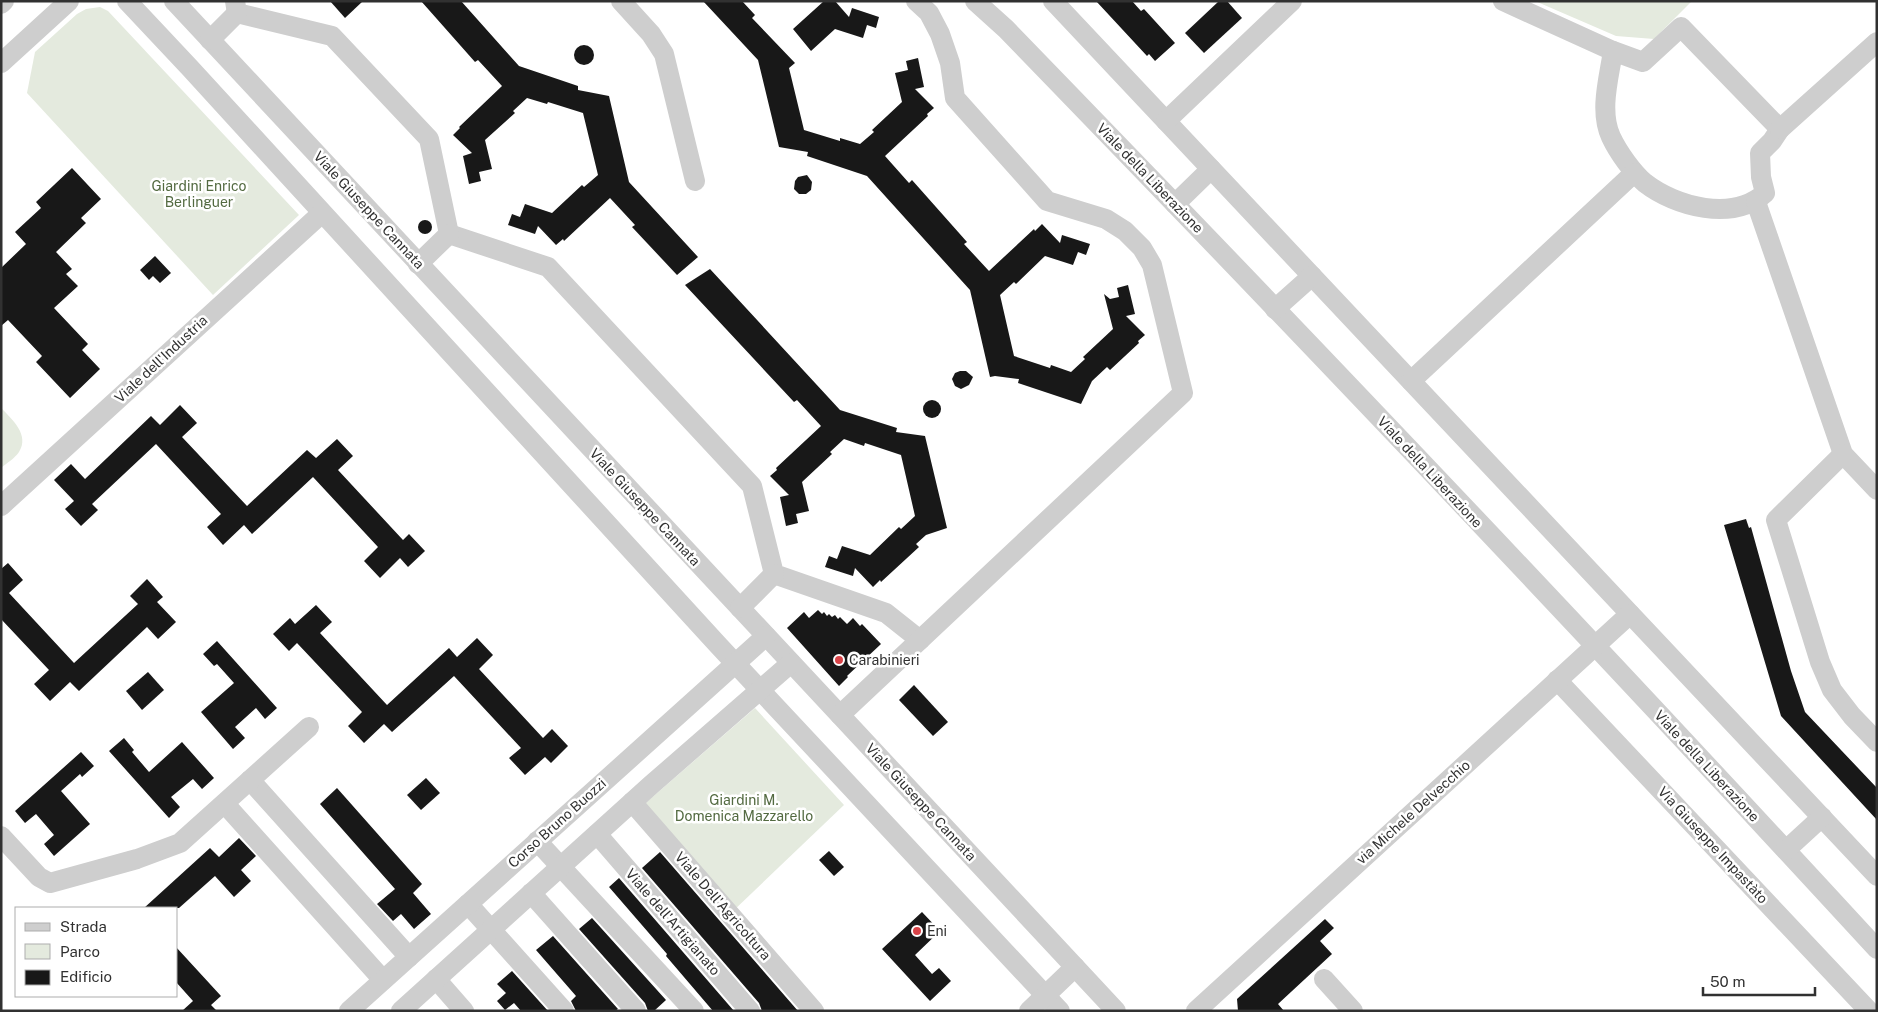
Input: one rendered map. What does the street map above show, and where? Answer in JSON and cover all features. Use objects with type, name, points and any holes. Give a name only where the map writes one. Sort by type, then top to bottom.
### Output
[{"type":"street","points":[[1,4],[4,1]]},
{"type":"street","points":[[1,63],[69,1]]},
{"type":"street","points":[[127,1],[735,664],[1060,1011]]},
{"type":"street","name":"Viale Giuseppe Cannata","points":[[174,1],[1116,1011]]},
{"type":"street","points":[[621,1],[651,34],[664,54],[695,181]]},
{"type":"street","points":[[840,715],[1183,393],[1152,265],[1142,248],[1125,231],[1106,219],[1047,201],[955,98],[950,64],[940,34],[929,13],[916,1]]},
{"type":"street","name":"Viale della Liberazione","points":[[975,1],[1006,29],[1275,309],[1595,646],[1877,949]]},
{"type":"street","points":[[1053,1],[1877,876]]},
{"type":"street","points":[[1166,121],[1292,1]]},
{"type":"street","points":[[1503,1],[1613,51],[1643,62],[1681,27],[1780,129]]},
{"type":"street","points":[[210,40],[236,7],[332,36],[429,139],[449,234]]},
{"type":"street","points":[[1613,51],[1605,113],[1611,137],[1640,178],[1666,197],[1715,209],[1736,208],[1756,202],[1764,193],[1760,152],[1772,141],[1780,129],[1877,42]]},
{"type":"street","points":[[1175,204],[1211,169]]},
{"type":"street","points":[[1411,381],[1640,178]]},
{"type":"street","points":[[1756,202],[1843,454],[1877,490]]},
{"type":"street","name":"Viale dell'Industria","points":[[1,506],[322,213]]},
{"type":"street","points":[[449,234],[548,267],[752,486],[774,574]]},
{"type":"street","points":[[418,264],[449,234]]},
{"type":"street","points":[[1275,309],[1312,276]]},
{"type":"street","points":[[1843,454],[1776,520],[1820,662],[1832,690],[1852,716],[1877,742]]},
{"type":"street","points":[[774,574],[886,612],[920,640]]},
{"type":"street","points":[[740,608],[774,574]]},
{"type":"street","name":"via Michele Delvecchio","points":[[1196,1011],[1630,614]]},
{"type":"street","name":"Corso Bruno Buozzi","points":[[349,1011],[766,636]]},
{"type":"street","points":[[401,1011],[632,802],[791,664]]},
{"type":"street","name":"Via Giuseppe Impastàto","points":[[1557,680],[1869,1011]]},
{"type":"street","points":[[1,836],[39,877],[50,883],[137,860],[180,843],[309,727]]},
{"type":"street","points":[[250,780],[409,957]]},
{"type":"street","name":"Viale Dell'Agricoltura","points":[[632,802],[814,1011]]},
{"type":"street","points":[[225,804],[384,980]]},
{"type":"street","points":[[1786,850],[1822,817]]},
{"type":"street","name":"Viale dell'Artigianato","points":[[597,834],[750,1011]]},
{"type":"street","points":[[537,841],[694,1011]]},
{"type":"street","points":[[531,894],[636,1011]]},
{"type":"street","points":[[468,904],[564,1011]]},
{"type":"street","points":[[1029,1011],[1075,967]]},
{"type":"street","points":[[436,979],[464,1011]]},
{"type":"street","points":[[1324,979],[1354,1011]]},
{"type":"green space","points":[[1535,1],[1692,1],[1654,39],[1616,36]]},
{"type":"green space","name":"Giardini Enrico Berlinguer","points":[[100,7],[108,11],[299,215],[213,295],[27,93],[35,52],[77,14],[86,9]]},
{"type":"green space","points":[[1,408],[18,428],[21,434],[22,446],[19,452],[1,468]]},
{"type":"green space","name":"Giardini M. Domenica Mazzarello","points":[[755,708],[844,805],[732,912],[641,807]]},
{"type":"building","points":[[330,1],[363,1],[345,18]]},
{"type":"building","points":[[421,1],[461,1],[519,66],[578,86],[578,90],[609,96],[629,182],[698,257],[677,275],[632,227],[635,225],[610,198],[564,241],[563,239],[556,245],[538,226],[535,234],[508,225],[512,214],[520,217],[525,204],[552,213],[582,185],[584,187],[598,175],[583,113],[548,102],[547,104],[527,98],[513,111],[515,113],[485,140],[492,169],[479,172],[481,181],[469,184],[463,156],[472,153],[453,135],[502,86],[478,60],[475,62]]},
{"type":"building","points":[[703,1],[742,1],[755,15],[752,18],[795,63],[789,68],[804,130],[840,141],[840,138],[860,144],[874,132],[872,130],[902,102],[895,73],[908,70],[906,61],[918,58],[924,87],[915,89],[934,108],[927,114],[928,116],[885,156],[909,183],[912,180],[967,242],[964,244],[989,271],[1034,229],[1035,231],[1042,224],[1060,243],[1062,235],[1090,244],[1086,255],[1078,252],[1073,265],[1045,256],[1016,284],[1014,282],[1000,295],[1014,356],[1050,368],[1051,365],[1071,372],[1085,359],[1083,357],[1113,329],[1104,294],[1110,299],[1119,297],[1117,288],[1128,285],[1135,314],[1126,316],[1145,335],[1138,341],[1139,343],[1110,370],[1107,367],[1092,381],[1081,404],[1018,383],[1019,379],[990,377],[970,290],[867,176],[807,156],[808,152],[779,147],[758,60]]},
{"type":"building","points":[[824,1],[835,1],[849,17],[852,8],[879,17],[876,28],[867,25],[863,38],[835,29],[811,51],[793,29]]},
{"type":"building","points":[[1096,1],[1132,1],[1141,11],[1144,9],[1175,43],[1155,61],[1149,54],[1147,56]]},
{"type":"building","points":[[1219,1],[1227,1],[1242,18],[1204,53],[1185,33]]},
{"type":"building","points":[[584,45],[591,48],[594,55],[591,62],[584,65],[577,62],[574,55],[577,48]]},
{"type":"building","points":[[72,168],[101,199],[81,218],[86,223],[56,252],[72,269],[66,274],[78,286],[54,308],[88,344],[82,350],[100,369],[70,398],[36,362],[42,356],[8,320],[1,326],[1,268],[26,244],[15,232],[41,208],[36,202]]},
{"type":"building","points":[[807,175],[812,182],[811,190],[806,194],[799,194],[794,189],[795,181],[798,177]]},
{"type":"building","points":[[425,220],[430,222],[432,227],[430,232],[425,234],[420,232],[418,227],[420,222]]},
{"type":"building","points":[[155,256],[171,273],[160,283],[153,276],[149,280],[140,270]]},
{"type":"building","points":[[710,269],[840,410],[897,428],[896,432],[925,436],[947,528],[926,535],[916,544],[919,547],[873,587],[855,568],[853,576],[825,567],[829,556],[837,559],[842,546],[870,555],[899,527],[901,529],[915,516],[901,455],[865,443],[864,446],[844,439],[830,452],[832,454],[802,482],[809,511],[796,514],[798,523],[786,526],[780,497],[789,495],[770,476],[777,470],[776,468],[821,426],[797,400],[794,402],[685,285]]},
{"type":"building","points":[[966,371],[973,377],[969,385],[961,389],[955,386],[952,379],[955,373]]},
{"type":"building","points":[[928,400],[936,400],[941,405],[939,416],[928,418],[923,413],[923,405]]},
{"type":"building","points":[[180,405],[197,423],[182,437],[247,506],[307,450],[316,458],[337,439],[353,456],[338,470],[403,540],[409,534],[425,551],[408,567],[400,558],[380,578],[364,561],[378,547],[313,477],[252,534],[244,525],[223,545],[207,527],[221,514],[156,444],[92,504],[98,510],[81,526],[65,509],[74,501],[54,480],[71,464],[85,479],[151,416],[160,425]]},
{"type":"building","points":[[1746,519],[1749,528],[1751,527],[1791,671],[1805,712],[1877,788],[1877,820],[1781,716],[1724,525]]},
{"type":"building","points":[[8,563],[23,580],[9,593],[74,663],[138,604],[130,596],[147,579],[163,597],[157,602],[176,622],[158,639],[147,627],[79,691],[70,682],[50,701],[34,684],[49,670],[1,619],[1,569]]},
{"type":"building","points":[[316,605],[332,622],[320,633],[387,705],[449,648],[457,657],[477,638],[493,655],[479,669],[543,738],[552,729],[568,746],[551,763],[545,757],[525,775],[509,758],[521,748],[454,676],[392,732],[384,724],[364,743],[348,726],[362,712],[297,643],[289,651],[273,634],[290,618],[295,624]]},
{"type":"building","name":"Carabinieri","points":[[818,610],[822,614],[824,612],[827,616],[829,614],[832,617],[835,615],[838,619],[840,617],[847,624],[853,618],[860,626],[862,624],[881,644],[839,686],[787,628],[804,612],[809,618]]},
{"type":"building","points":[[217,641],[277,708],[265,719],[256,708],[235,727],[245,738],[233,749],[201,712],[234,683],[217,664],[214,666],[203,654]]},
{"type":"building","points":[[148,672],[164,690],[142,710],[126,691]]},
{"type":"building","points":[[914,685],[948,722],[933,736],[899,700]]},
{"type":"building","points":[[124,738],[134,750],[132,752],[149,772],[182,742],[214,778],[202,789],[193,779],[171,797],[180,807],[169,818],[109,751]]},
{"type":"building","points":[[81,752],[94,766],[82,777],[80,774],[61,791],[90,824],[54,856],[44,844],[54,835],[36,814],[25,823],[15,811]]},
{"type":"building","points":[[426,778],[440,793],[421,810],[407,795]]},
{"type":"building","points":[[337,788],[422,884],[413,893],[431,914],[414,929],[401,914],[393,921],[377,904],[395,889],[320,804]]},
{"type":"building","points":[[239,838],[256,856],[241,870],[251,881],[234,897],[215,876],[179,908],[145,907],[210,848],[219,857]]},
{"type":"building","points":[[829,851],[844,867],[834,876],[819,860]]},
{"type":"building","points":[[660,852],[798,1011],[762,1011],[759,1003],[642,868]]},
{"type":"building","points":[[619,878],[734,1011],[713,1011],[609,887]]},
{"type":"building","points":[[922,912],[940,931],[915,955],[932,974],[939,968],[951,981],[930,1001],[882,949]]},
{"type":"building","points":[[592,918],[666,1000],[654,1011],[648,1011],[645,1003],[579,929]]},
{"type":"building","points":[[1325,919],[1334,928],[1320,941],[1332,954],[1278,1004],[1284,1011],[1238,1011],[1237,999]]},
{"type":"building","points":[[553,936],[618,1009],[615,1011],[576,1011],[571,1001],[576,996],[536,950]]},
{"type":"building","points":[[178,949],[221,996],[211,1005],[217,1011],[182,1011],[193,1001],[178,984]]},
{"type":"building","points":[[512,971],[548,1011],[521,1011],[514,1003],[505,1010],[497,1001],[506,993],[497,984]]},
{"type":"place","name":"Carabinieri","points":[[839,660]]},
{"type":"place","name":"Eni","points":[[917,931]]}]
